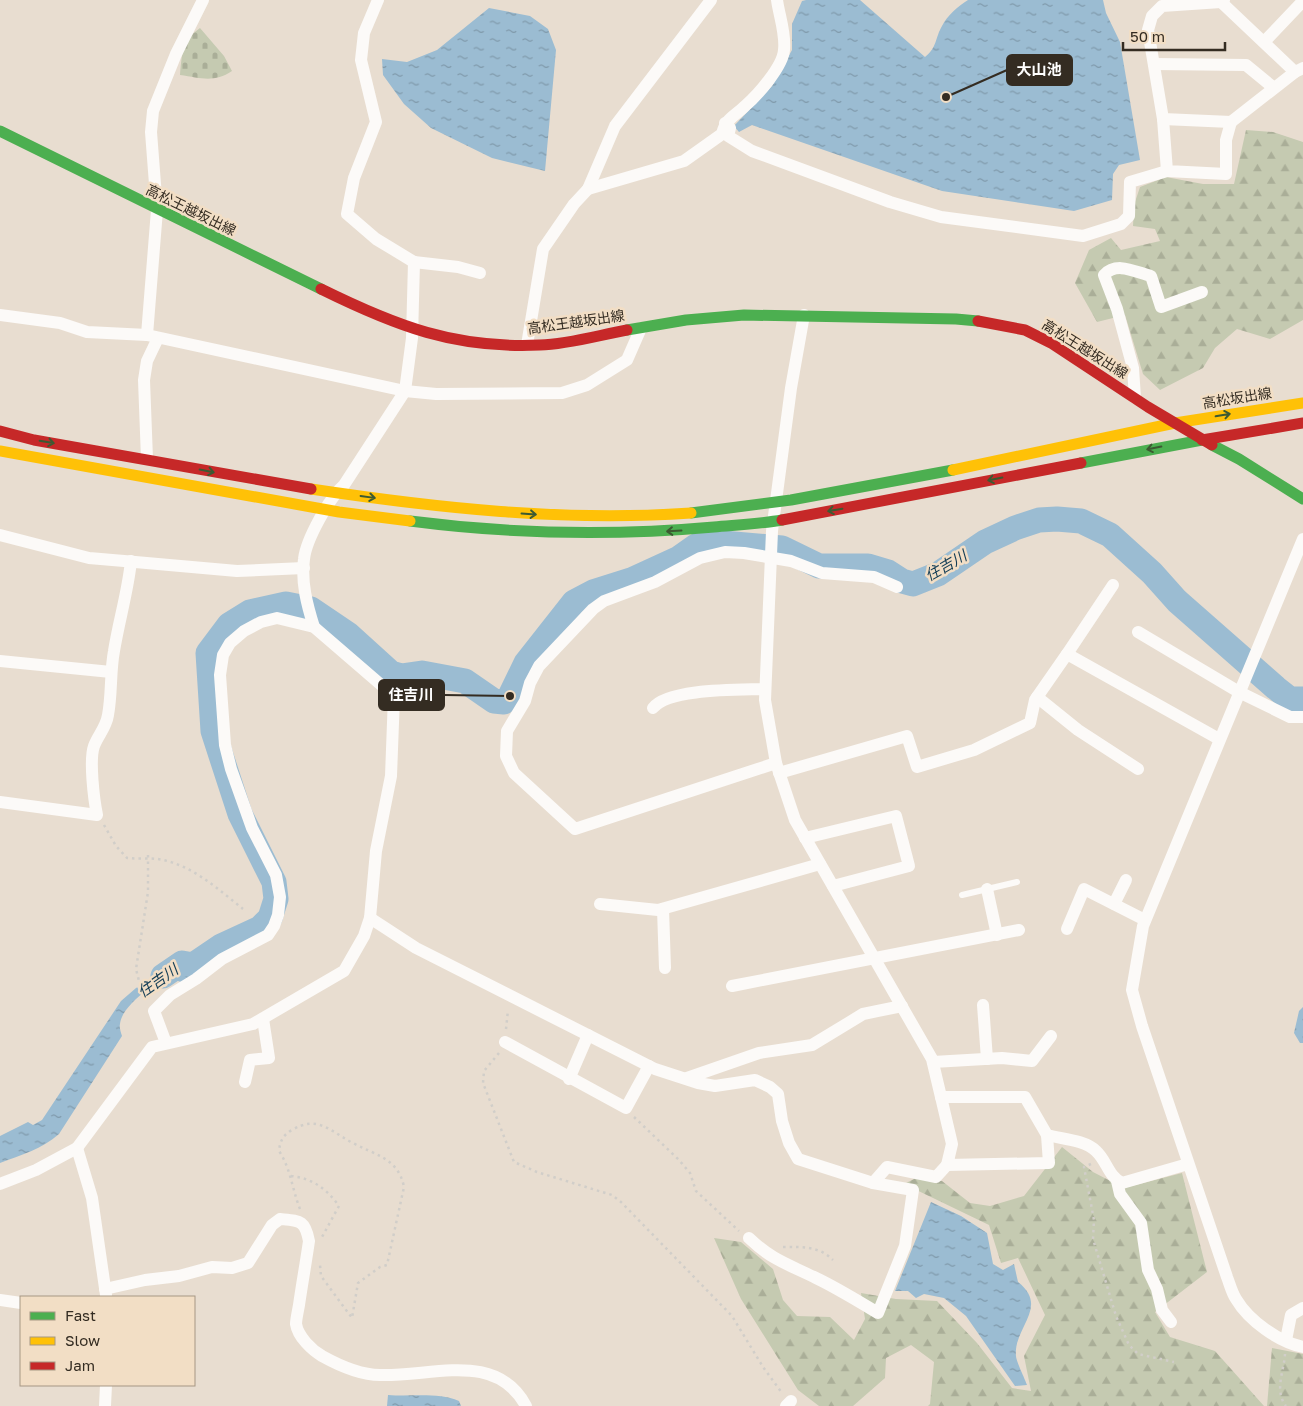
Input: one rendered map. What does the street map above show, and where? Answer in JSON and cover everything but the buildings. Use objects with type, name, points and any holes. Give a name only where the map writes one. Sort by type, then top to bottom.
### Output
[{"type":"main road","name":"高松王越坂出線","points":[[0,131],[157,210],[376,316],[427,334],[478,343],[527,345],[578,340],[714,317],[804,315],[956,319],[1001,324],[1025,330],[1051,343],[1202,440],[1239,459],[1303,499]]},
{"type":"main road","name":"高松坂出線","points":[[1175,423],[1303,403]]},
{"type":"main road","points":[[0,431],[34,440],[147,459],[270,483],[477,511],[547,516],[680,514],[777,503],[890,484],[1175,423]]},
{"type":"main road","points":[[0,451],[326,509],[473,529],[612,533],[680,530],[774,521],[1202,440],[1303,423]]},
{"type":"street","points":[[147,459],[144,380],[153,336],[157,210],[151,132],[153,111],[176,54],[203,0]]},
{"type":"street","points":[[378,0],[364,33],[361,60],[376,122],[354,178],[347,214],[376,240],[414,262],[458,267],[480,273]]},
{"type":"street","points":[[527,345],[543,249],[574,204],[588,189],[615,126],[711,0]]},
{"type":"street","points":[[588,189],[684,161],[722,134],[725,122],[746,105],[766,83],[780,61],[784,50],[777,0]]},
{"type":"street","points":[[725,122],[730,128],[728,136],[752,152],[890,202],[941,217],[1083,236],[1121,224],[1129,216],[1130,182],[1167,171],[1226,174],[1226,140],[1231,122],[1299,70],[1264,42],[1223,1],[1159,5],[1152,16],[1148,30],[1163,118],[1167,171]]},
{"type":"street","points":[[1264,42],[1303,1]]},
{"type":"street","points":[[1154,64],[1246,65],[1274,88]]},
{"type":"street","points":[[1163,118],[1231,122]]},
{"type":"street","points":[[314,627],[305,597],[304,558],[326,509],[336,492],[344,485],[405,391],[412,338],[410,328],[414,262]]},
{"type":"street","points":[[1135,398],[1133,368],[1117,309],[1104,275],[1109,269],[1121,268],[1151,276],[1161,307],[1202,292]]},
{"type":"street","points":[[0,315],[60,323],[87,332],[153,336],[405,391],[436,394],[562,393],[587,385],[627,360],[640,328]]},
{"type":"street","points":[[804,315],[791,388],[774,521],[765,700],[778,768],[795,820],[933,1062],[952,1144],[946,1165],[936,1177],[887,1166],[873,1183]]},
{"type":"street","points":[[0,535],[89,558],[237,571],[304,568]]},
{"type":"street","points":[[1303,539],[1145,920],[1132,990],[1142,1026],[1188,1164],[1227,1278],[1237,1300],[1253,1318],[1273,1334],[1303,1347]]},
{"type":"street","points":[[897,587],[874,577],[822,574],[792,561],[772,549],[725,552],[700,558],[655,582],[604,602],[592,609],[540,666],[530,683],[525,701],[507,731],[506,756],[514,774],[575,829],[778,768],[907,736],[917,768],[974,750],[1030,723],[1037,697],[1113,586]]},
{"type":"street","points":[[0,802],[97,815],[93,796],[93,747],[104,730],[108,716],[110,672],[117,632],[128,589],[131,561]]},
{"type":"street","points":[[0,1184],[36,1170],[78,1148],[152,1047],[253,1024],[263,1019],[344,971],[364,936],[370,918],[376,851],[391,776],[394,696],[314,627],[277,618],[261,622],[237,637],[223,655],[220,693],[224,745],[230,769],[252,828],[276,875],[280,897],[278,915],[268,935],[222,959],[196,979],[170,995],[154,1011],[166,1043]]},
{"type":"street","points":[[1138,632],[1239,692],[1290,717],[1303,717]]},
{"type":"street","points":[[1066,654],[1219,740]]},
{"type":"street","points":[[0,661],[110,672]]},
{"type":"street","points":[[654,708],[658,702],[689,693],[765,689]]},
{"type":"street","points":[[1037,697],[1078,730],[1138,769]]},
{"type":"street","points":[[805,838],[896,816],[909,866],[832,886]]},
{"type":"street","points":[[600,904],[663,909],[820,864]]},
{"type":"street","points":[[1114,904],[1126,880]]},
{"type":"street","points":[[987,889],[997,934]]},
{"type":"street","points":[[1067,929],[1084,889],[1145,920]]},
{"type":"street","points":[[663,909],[665,968]]},
{"type":"street","points":[[370,918],[416,948],[650,1066],[698,1083],[715,1086],[755,1080],[770,1087],[778,1094],[782,1121],[789,1143],[798,1159],[873,1183],[913,1190],[906,1246],[878,1313],[816,1278],[787,1266],[763,1251],[749,1238]]},
{"type":"street","points":[[732,986],[1019,930]]},
{"type":"street","points":[[983,1005],[986,1059]]},
{"type":"street","points":[[687,1078],[759,1053],[812,1045],[863,1014],[902,1006]]},
{"type":"street","points":[[245,1082],[250,1060],[269,1058],[263,1019]]},
{"type":"street","points":[[569,1079],[588,1035]]},
{"type":"street","points":[[933,1062],[986,1059],[1032,1061],[1051,1036]]},
{"type":"street","points":[[505,1042],[569,1079],[626,1108],[650,1066]]},
{"type":"street","points":[[941,1097],[1025,1097],[1048,1135],[1049,1163],[946,1165]]},
{"type":"street","points":[[1048,1135],[1085,1145],[1096,1151],[1113,1179],[1122,1183],[1188,1164]]},
{"type":"street","points":[[78,1148],[92,1198],[106,1293],[145,1280],[179,1276],[212,1268],[232,1268],[248,1263],[272,1225],[280,1219],[303,1223],[307,1229],[309,1241],[296,1324],[303,1339],[316,1352],[334,1363],[369,1374],[459,1370],[492,1374],[507,1381],[518,1392],[526,1406]]},
{"type":"street","points":[[1117,1181],[1120,1194],[1141,1224],[1148,1270],[1157,1289],[1162,1310],[1170,1322]]},
{"type":"street","points":[[0,1300],[20,1303]]},
{"type":"street","points":[[1286,1340],[1291,1315],[1303,1308]]},
{"type":"street","points":[[105,1406],[106,1386]]},
{"type":"lane","points":[[962,895],[1017,882]]},
{"type":"path","points":[[97,815],[116,846],[127,858],[158,859],[190,870],[205,879],[243,909]]},
{"type":"path","points":[[148,855],[148,892],[136,968],[139,981],[153,1006]]},
{"type":"path","points":[[510,996],[505,1042],[497,1058],[484,1071],[484,1083],[514,1162],[537,1172],[612,1195],[621,1202],[732,1316],[763,1367],[789,1403]]},
{"type":"path","points":[[626,1108],[647,1132],[679,1160],[690,1173],[696,1191],[728,1222],[749,1238]]},
{"type":"path","points":[[303,1223],[291,1176],[279,1151],[280,1140],[305,1122],[318,1124],[354,1144],[378,1154],[401,1175],[404,1187],[386,1265],[380,1267],[358,1283],[352,1318],[321,1276],[319,1260]]},
{"type":"path","points":[[1101,1159],[1084,1167],[1094,1220],[1093,1239],[1116,1316],[1129,1345],[1138,1354],[1174,1362]]},
{"type":"path","points":[[291,1176],[306,1178],[330,1193],[339,1206],[322,1239]]},
{"type":"path","points":[[774,1247],[810,1248],[825,1252],[834,1260]]},
{"type":"path","points":[[1286,1340],[1280,1384],[1281,1400],[1286,1406]]},
{"type":"green space","points":[[200,28],[224,56],[232,71],[213,78],[180,75],[181,60],[186,43]]},
{"type":"green space","points":[[1246,130],[1273,132],[1303,142],[1303,320],[1270,339],[1237,329],[1215,348],[1203,368],[1160,390],[1143,374],[1125,315],[1097,322],[1075,283],[1089,250],[1111,238],[1121,250],[1160,241],[1155,229],[1133,226],[1134,205],[1140,187],[1166,177],[1203,184],[1234,184]]},
{"type":"green space","points":[[1062,1147],[1093,1172],[1124,1188],[1182,1173],[1207,1272],[1155,1312],[1170,1337],[1215,1351],[1264,1406],[928,1406],[930,1404],[934,1362],[911,1345],[886,1358],[885,1378],[853,1406],[819,1406],[798,1390],[741,1299],[714,1238],[741,1242],[773,1269],[783,1300],[797,1316],[830,1317],[854,1340],[865,1319],[861,1293],[896,1299],[937,1301],[977,1343],[1012,1388],[1031,1391],[1024,1356],[1045,1315],[1018,1258],[1001,1263],[989,1225],[904,1184],[916,1178],[942,1181],[970,1203],[990,1206],[1024,1196]]},
{"type":"green space","points":[[1272,1348],[1303,1354],[1303,1406],[1267,1406]]},
{"type":"water","points":[[860,0],[925,57],[934,46],[940,30],[947,19],[968,0],[1103,0],[1106,13],[1120,42],[1140,160],[1119,165],[1113,174],[1112,200],[1074,211],[942,191],[752,125],[739,132],[734,126],[772,86],[792,50],[792,24],[802,1]]},
{"type":"water","points":[[489,8],[530,16],[548,29],[556,50],[545,171],[492,158],[431,128],[404,104],[383,75],[382,59],[407,62],[437,50]]},
{"type":"water","points":[[189,958],[198,973],[181,982],[172,979],[180,968],[144,992],[122,1016],[120,1028],[122,1036],[59,1134],[38,1148],[0,1163],[0,1136],[28,1122],[33,1125],[42,1120],[121,1001],[136,988]]},
{"type":"water","points":[[1303,1007],[1303,1043],[1300,1043],[1294,1033],[1299,1011]]},
{"type":"water","points":[[931,1202],[961,1216],[987,1233],[993,1264],[1003,1270],[1014,1264],[1018,1282],[1027,1291],[1031,1300],[1031,1309],[1020,1336],[1016,1356],[1027,1385],[1015,1386],[966,1316],[944,1298],[924,1294],[916,1298],[908,1291],[895,1291]]},
{"type":"water","points":[[388,1395],[425,1395],[451,1398],[459,1401],[461,1406],[387,1406]]},
{"type":"pier","points":[[144,980],[150,992],[143,998],[136,985]]},
{"type":"waterway","name":"住吉川","points":[[163,976],[182,963],[193,965],[221,946],[260,928],[270,918],[276,899],[274,882],[240,814],[213,731],[208,653],[229,625],[250,612],[286,604],[311,609],[348,634],[391,673],[401,676],[422,673],[465,681],[494,701],[504,702],[510,696],[526,663],[574,602],[593,592],[631,580],[679,558],[696,546],[723,543],[782,548],[819,566],[868,566],[888,572],[902,581],[913,584],[938,574],[985,542],[1015,528],[1039,520],[1057,519],[1081,521],[1110,535],[1152,573],[1177,601],[1276,688],[1290,699],[1303,699]]},
{"type":"traffic: fast","points":[[0,131],[321,289]]},
{"type":"traffic: fast","points":[[627,330],[686,320],[744,315],[978,321]]},
{"type":"traffic: fast","points":[[1081,463],[1202,440]]},
{"type":"traffic: fast","points":[[1212,445],[1239,459],[1303,499]]},
{"type":"traffic: fast","points":[[691,513],[791,500],[953,470]]},
{"type":"traffic: fast","points":[[410,521],[524,531],[638,532],[782,520]]},
{"type":"traffic: slow","points":[[1175,423],[1303,403]]},
{"type":"traffic: slow","points":[[953,470],[1175,423]]},
{"type":"traffic: slow","points":[[0,451],[339,512],[410,521]]},
{"type":"traffic: slow","points":[[311,489],[501,512],[596,516],[691,513]]},
{"type":"traffic: jam","points":[[321,289],[401,324],[453,339],[480,343],[540,345],[573,341],[627,330]]},
{"type":"traffic: jam","points":[[978,321],[1025,330],[1051,343],[1148,407],[1212,445]]},
{"type":"traffic: jam","points":[[1202,440],[1303,423]]},
{"type":"traffic: jam","points":[[0,431],[34,440],[311,489]]},
{"type":"traffic: jam","points":[[782,520],[1081,463]]},
{"type":"place","name":"大山池","points":[[946,97]]},
{"type":"place","name":"住吉川","points":[[510,696]]}]
